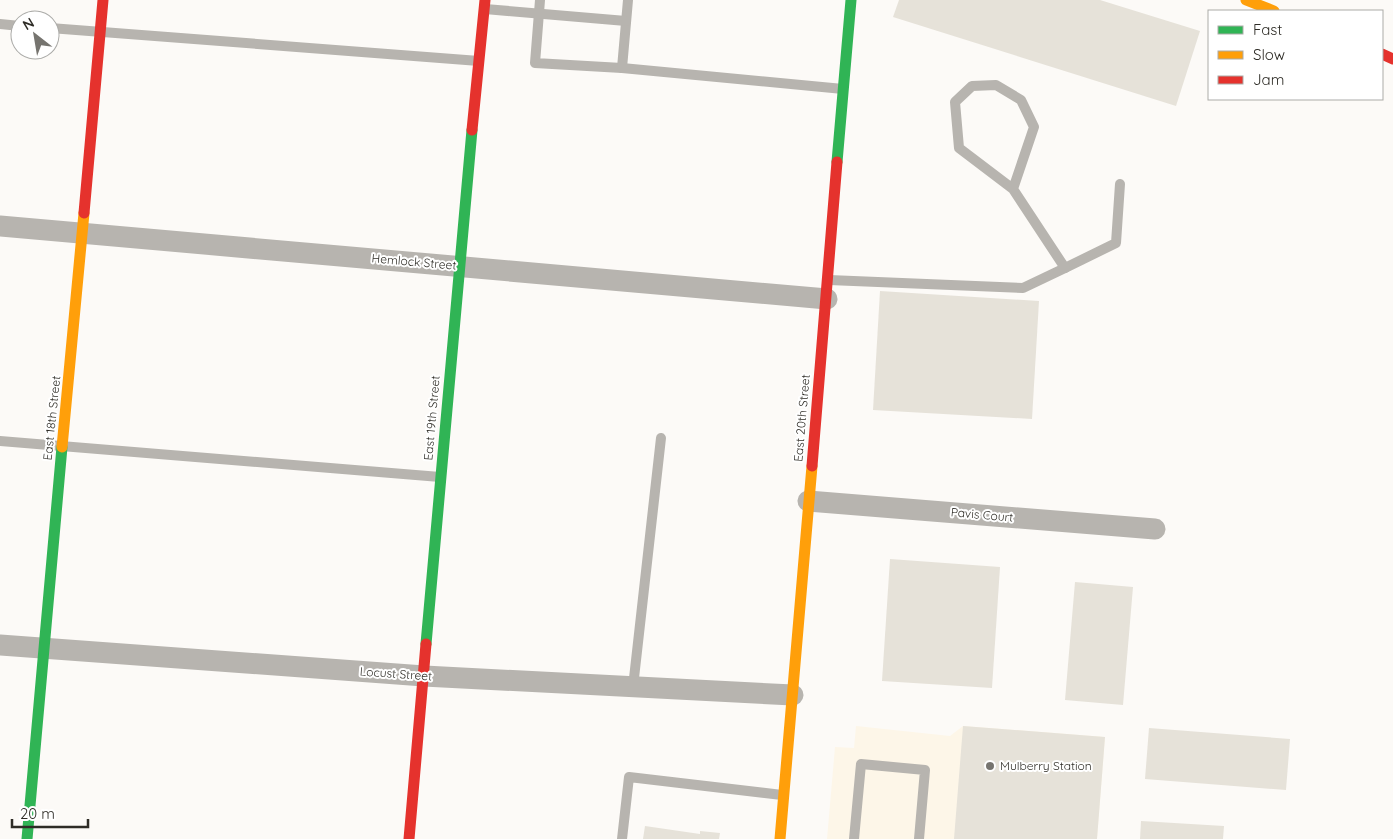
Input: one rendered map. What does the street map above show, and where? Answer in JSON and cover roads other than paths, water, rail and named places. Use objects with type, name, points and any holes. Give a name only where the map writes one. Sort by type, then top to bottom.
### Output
[{"type":"street","name":"East 18th Street","points":[[27,839],[42,649],[84,234],[103,0]]},
{"type":"street","name":"East 20th Street","points":[[780,839],[808,501],[828,290],[851,0]]},
{"type":"street","points":[[1246,0],[1271,10]]},
{"type":"street","name":"East 19th Street","points":[[409,839],[459,266],[485,4]]},
{"type":"street","name":"Hemlock Street","points":[[0,226],[459,266],[828,290]]},
{"type":"street","name":"Pavis Court","points":[[808,501],[1155,530]]},
{"type":"street","name":"Locust Street","points":[[0,645],[424,676],[793,695]]},
{"type":"lane","points":[[540,0],[535,63],[622,68],[844,90]]},
{"type":"lane","points":[[622,68],[628,0]]},
{"type":"lane","points":[[485,4],[538,13],[626,20]]},
{"type":"lane","points":[[60,29],[480,61]]},
{"type":"lane","points":[[1013,189],[1034,127],[1021,100],[996,85],[972,86],[955,102],[959,148],[1013,189],[1065,268]]},
{"type":"lane","points":[[828,290],[1023,288],[1116,243],[1120,184]]},
{"type":"lane","points":[[633,687],[661,438]]},
{"type":"lane","points":[[0,441],[441,477]]},
{"type":"lane","points":[[854,839],[860,764],[925,770],[919,839]]},
{"type":"lane","points":[[622,839],[630,777],[784,795]]},
{"type":"place","name":"Mulberry Station","points":[[990,766]]}]
